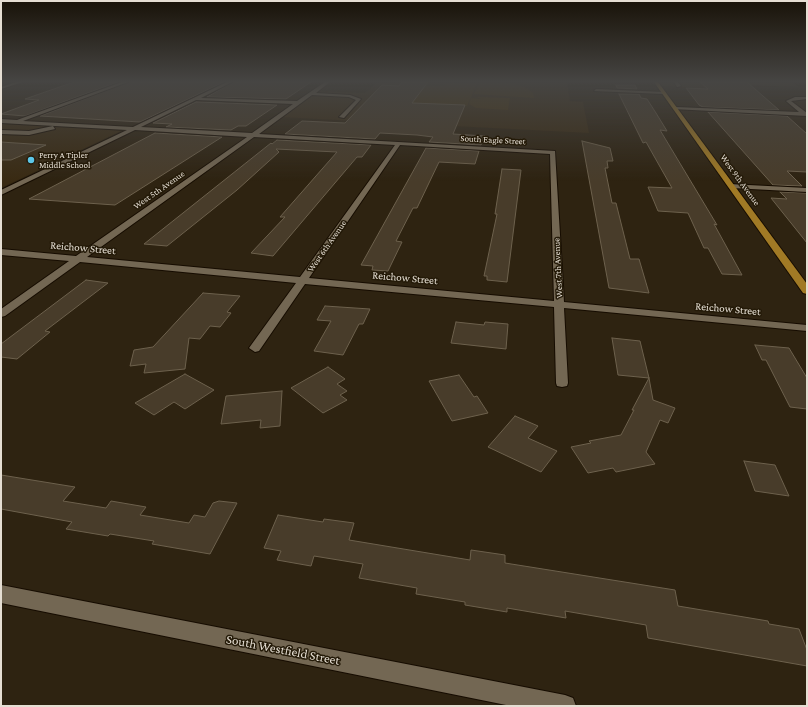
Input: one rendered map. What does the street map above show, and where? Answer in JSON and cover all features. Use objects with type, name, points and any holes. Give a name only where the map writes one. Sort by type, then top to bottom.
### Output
[{"type":"main road","name":"West 9th Avenue","points":[[680,115],[807,291]]},
{"type":"street","points":[[16,122],[35,115]]},
{"type":"street","points":[[1,193],[162,115]]},
{"type":"street","name":"West 5th Avenue","points":[[1,314],[282,115]]},
{"type":"street","name":"South Eagle Street","points":[[1,121],[553,152]]},
{"type":"street","points":[[1,132],[33,133],[60,125]]},
{"type":"street","name":"West 6th Avenue","points":[[254,348],[399,143]]},
{"type":"street","name":"West 7th Avenue","points":[[553,152],[562,383]]},
{"type":"street","points":[[732,186],[807,190]]},
{"type":"street","name":"Reichow Street","points":[[1,252],[807,328]]},
{"type":"street","name":"South Westfield Street","points":[[1,594],[565,706]]},
{"type":"shaded area","points":[[282,115],[586,115],[589,133],[279,117]]},
{"type":"shaded area","name":"Perry A Tipler Middle School","points":[[1,123],[119,130],[121,131],[1,188]]},
{"type":"building","points":[[43,115],[155,115],[140,122],[40,116]]},
{"type":"building","points":[[169,115],[262,115],[246,126],[238,126],[231,130],[166,127],[172,124],[153,123]]},
{"type":"building","points":[[353,115],[461,115],[453,134],[485,136],[481,145],[429,142],[433,137],[417,135],[380,133],[375,139],[285,134],[302,121],[345,123]]},
{"type":"building","points":[[629,115],[657,115],[667,131],[660,130],[717,225],[714,224],[742,275],[722,274],[708,248],[704,248],[688,213],[658,211],[648,187],[672,188],[646,142],[643,143]]},
{"type":"building","points":[[711,115],[787,116],[807,134],[807,172],[787,171],[802,186],[773,185]]},
{"type":"building","points":[[155,133],[222,137],[115,205],[29,199]]},
{"type":"building","points":[[277,140],[371,145],[362,157],[357,157],[273,256],[251,253],[285,217],[280,217],[337,152],[276,149],[279,152],[237,190],[167,246],[144,244],[271,143],[272,144]]},
{"type":"building","points":[[582,141],[610,148],[613,161],[607,161],[608,168],[605,168],[612,203],[616,203],[630,259],[639,259],[649,293],[609,288]]},
{"type":"building","points":[[1,142],[46,145],[11,160],[1,160]]},
{"type":"building","points":[[426,148],[479,151],[475,164],[439,162],[417,208],[413,208],[396,241],[402,242],[388,271],[372,270],[373,266],[361,265]]},
{"type":"building","points":[[502,169],[521,170],[507,282],[487,280],[487,276],[484,276],[497,214],[495,214]]},
{"type":"building","points":[[780,192],[807,193],[807,243],[771,198],[787,199]]},
{"type":"building","points":[[86,280],[108,283],[45,331],[50,332],[17,359],[1,357],[1,344]]},
{"type":"building","points":[[203,293],[240,296],[227,312],[231,313],[220,327],[210,326],[200,339],[189,338],[185,369],[144,373],[146,364],[130,366],[134,350],[153,347]]},
{"type":"building","points":[[325,306],[370,309],[363,324],[359,324],[343,355],[314,351],[331,321],[317,320]]},
{"type":"building","points":[[456,322],[484,325],[485,322],[508,324],[506,349],[451,343]]},
{"type":"building","points":[[612,338],[640,341],[649,378],[618,375]]},
{"type":"building","points":[[755,345],[789,348],[807,378],[807,409],[790,407],[766,360],[762,360]]},
{"type":"building","points":[[328,367],[345,379],[337,384],[347,391],[340,395],[347,400],[323,413],[291,388]]},
{"type":"building","points":[[185,374],[214,390],[185,409],[174,402],[154,415],[135,403]]},
{"type":"building","points":[[459,375],[474,397],[477,396],[488,413],[452,421],[429,381]]},
{"type":"building","points":[[649,378],[653,400],[675,408],[668,423],[660,420],[646,452],[655,464],[616,472],[613,468],[588,473],[571,447],[591,443],[589,441],[621,435]]},
{"type":"building","points":[[282,391],[280,426],[260,428],[261,420],[221,424],[226,396]]},
{"type":"building","points":[[515,416],[538,426],[528,438],[557,451],[541,472],[488,447]]},
{"type":"building","points":[[744,461],[775,465],[789,496],[755,491]]},
{"type":"building","points":[[1,475],[75,487],[63,501],[106,508],[111,501],[146,507],[140,515],[189,523],[194,515],[205,517],[213,503],[219,501],[237,503],[210,554],[152,544],[154,541],[110,534],[108,536],[66,529],[72,522],[1,509]]},
{"type":"building","points":[[278,515],[323,522],[324,519],[354,523],[349,540],[470,560],[471,550],[505,555],[505,563],[675,590],[678,606],[768,621],[769,624],[799,629],[807,650],[807,666],[648,638],[646,625],[565,611],[566,618],[507,608],[507,612],[465,605],[465,602],[416,594],[417,588],[359,578],[363,564],[314,556],[311,566],[277,560],[281,551],[264,548]]},
{"type":"place","name":"Perry A Tipler Middle School","points":[[31,160]]}]
